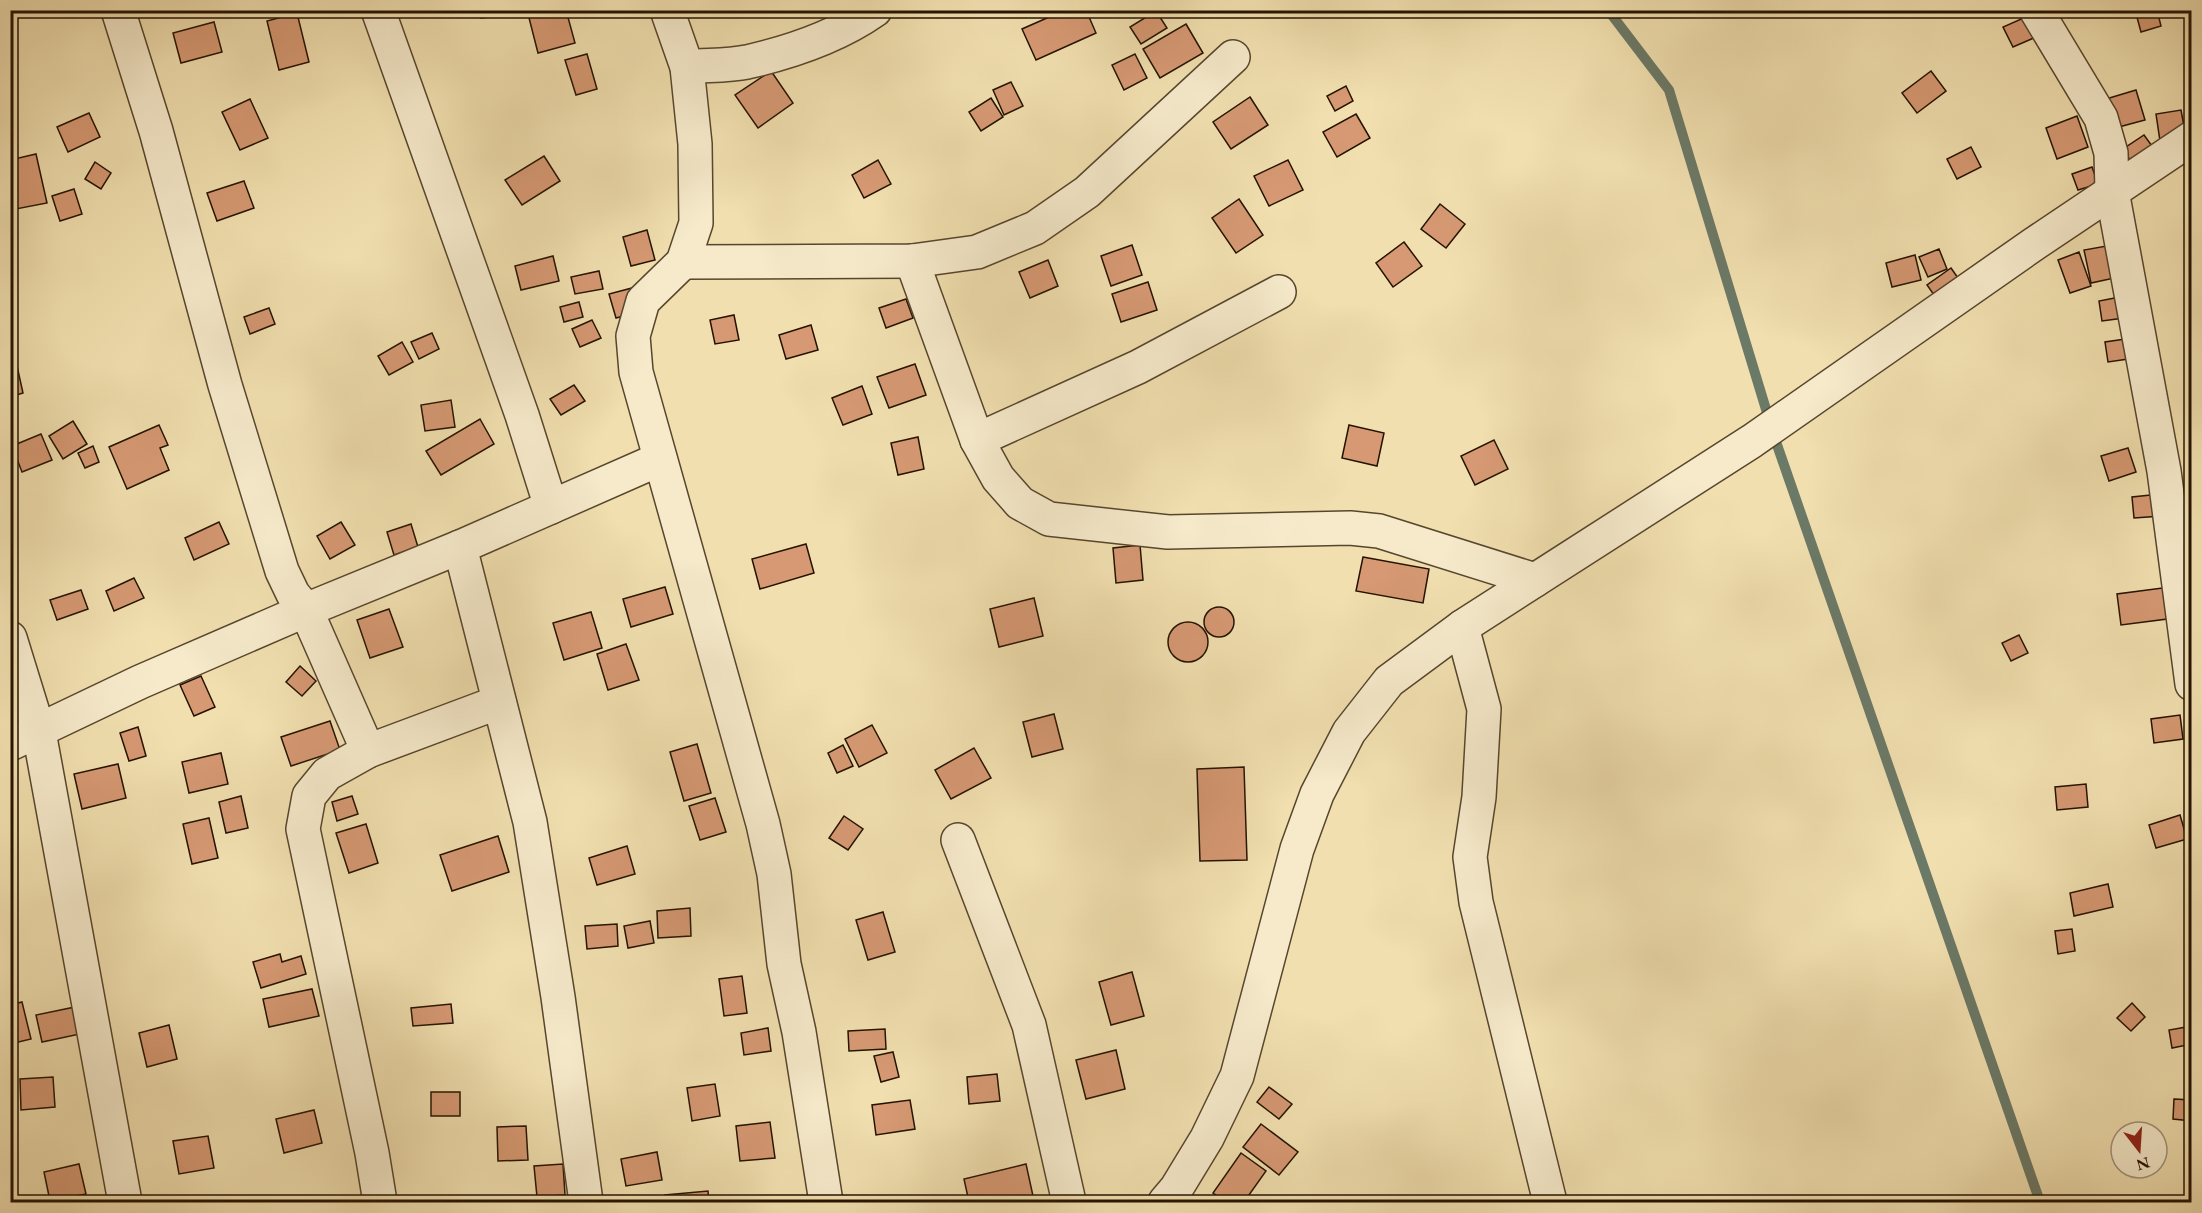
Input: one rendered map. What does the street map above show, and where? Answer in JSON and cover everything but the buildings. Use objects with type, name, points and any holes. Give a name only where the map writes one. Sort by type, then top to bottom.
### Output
[{"type":"street","points":[[118,10],[156,131],[225,385],[279,560],[293,594],[306,610],[368,751]]},
{"type":"street","points":[[378,10],[522,415],[551,507]]},
{"type":"street","points":[[667,10],[687,67],[695,144],[696,223],[682,262],[643,301],[633,336],[636,372],[764,824],[774,873],[784,964],[799,1032],[826,1203]]},
{"type":"street","points":[[687,67],[746,62],[810,44],[864,18],[875,10]]},
{"type":"street","points":[[2036,10],[2101,118],[2111,153],[2112,190],[2163,471],[2192,684]]},
{"type":"street","points":[[682,262],[912,261],[977,252],[1035,228],[1086,192],[1233,57]]},
{"type":"street","points":[[1165,1203],[1207,1138],[1237,1076],[1297,849],[1317,794],[1349,732],[1389,681],[1462,627],[1752,441],[2112,190],[2192,138]]},
{"type":"street","points":[[912,261],[977,440],[998,478],[1020,503],[1049,519],[1168,532],[1350,528],[1379,531],[1535,580]]},
{"type":"street","points":[[977,440],[1138,367],[1279,291]]},
{"type":"street","points":[[25,738],[140,682],[306,610],[460,547],[660,459]]},
{"type":"street","points":[[460,547],[530,822],[558,996],[586,1203]]},
{"type":"street","points":[[1462,627],[1484,709],[1479,797],[1470,857],[1476,902],[1550,1203]]},
{"type":"street","points":[[10,638],[25,738],[124,1203]]},
{"type":"street","points":[[380,1203],[372,1153],[303,829],[309,796],[327,774],[368,751],[499,702]]},
{"type":"street","points":[[958,840],[1029,1025],[1069,1203]]},
{"type":"waterway","points":[[1608,10],[1669,90],[1775,439],[2040,1202]]}]
